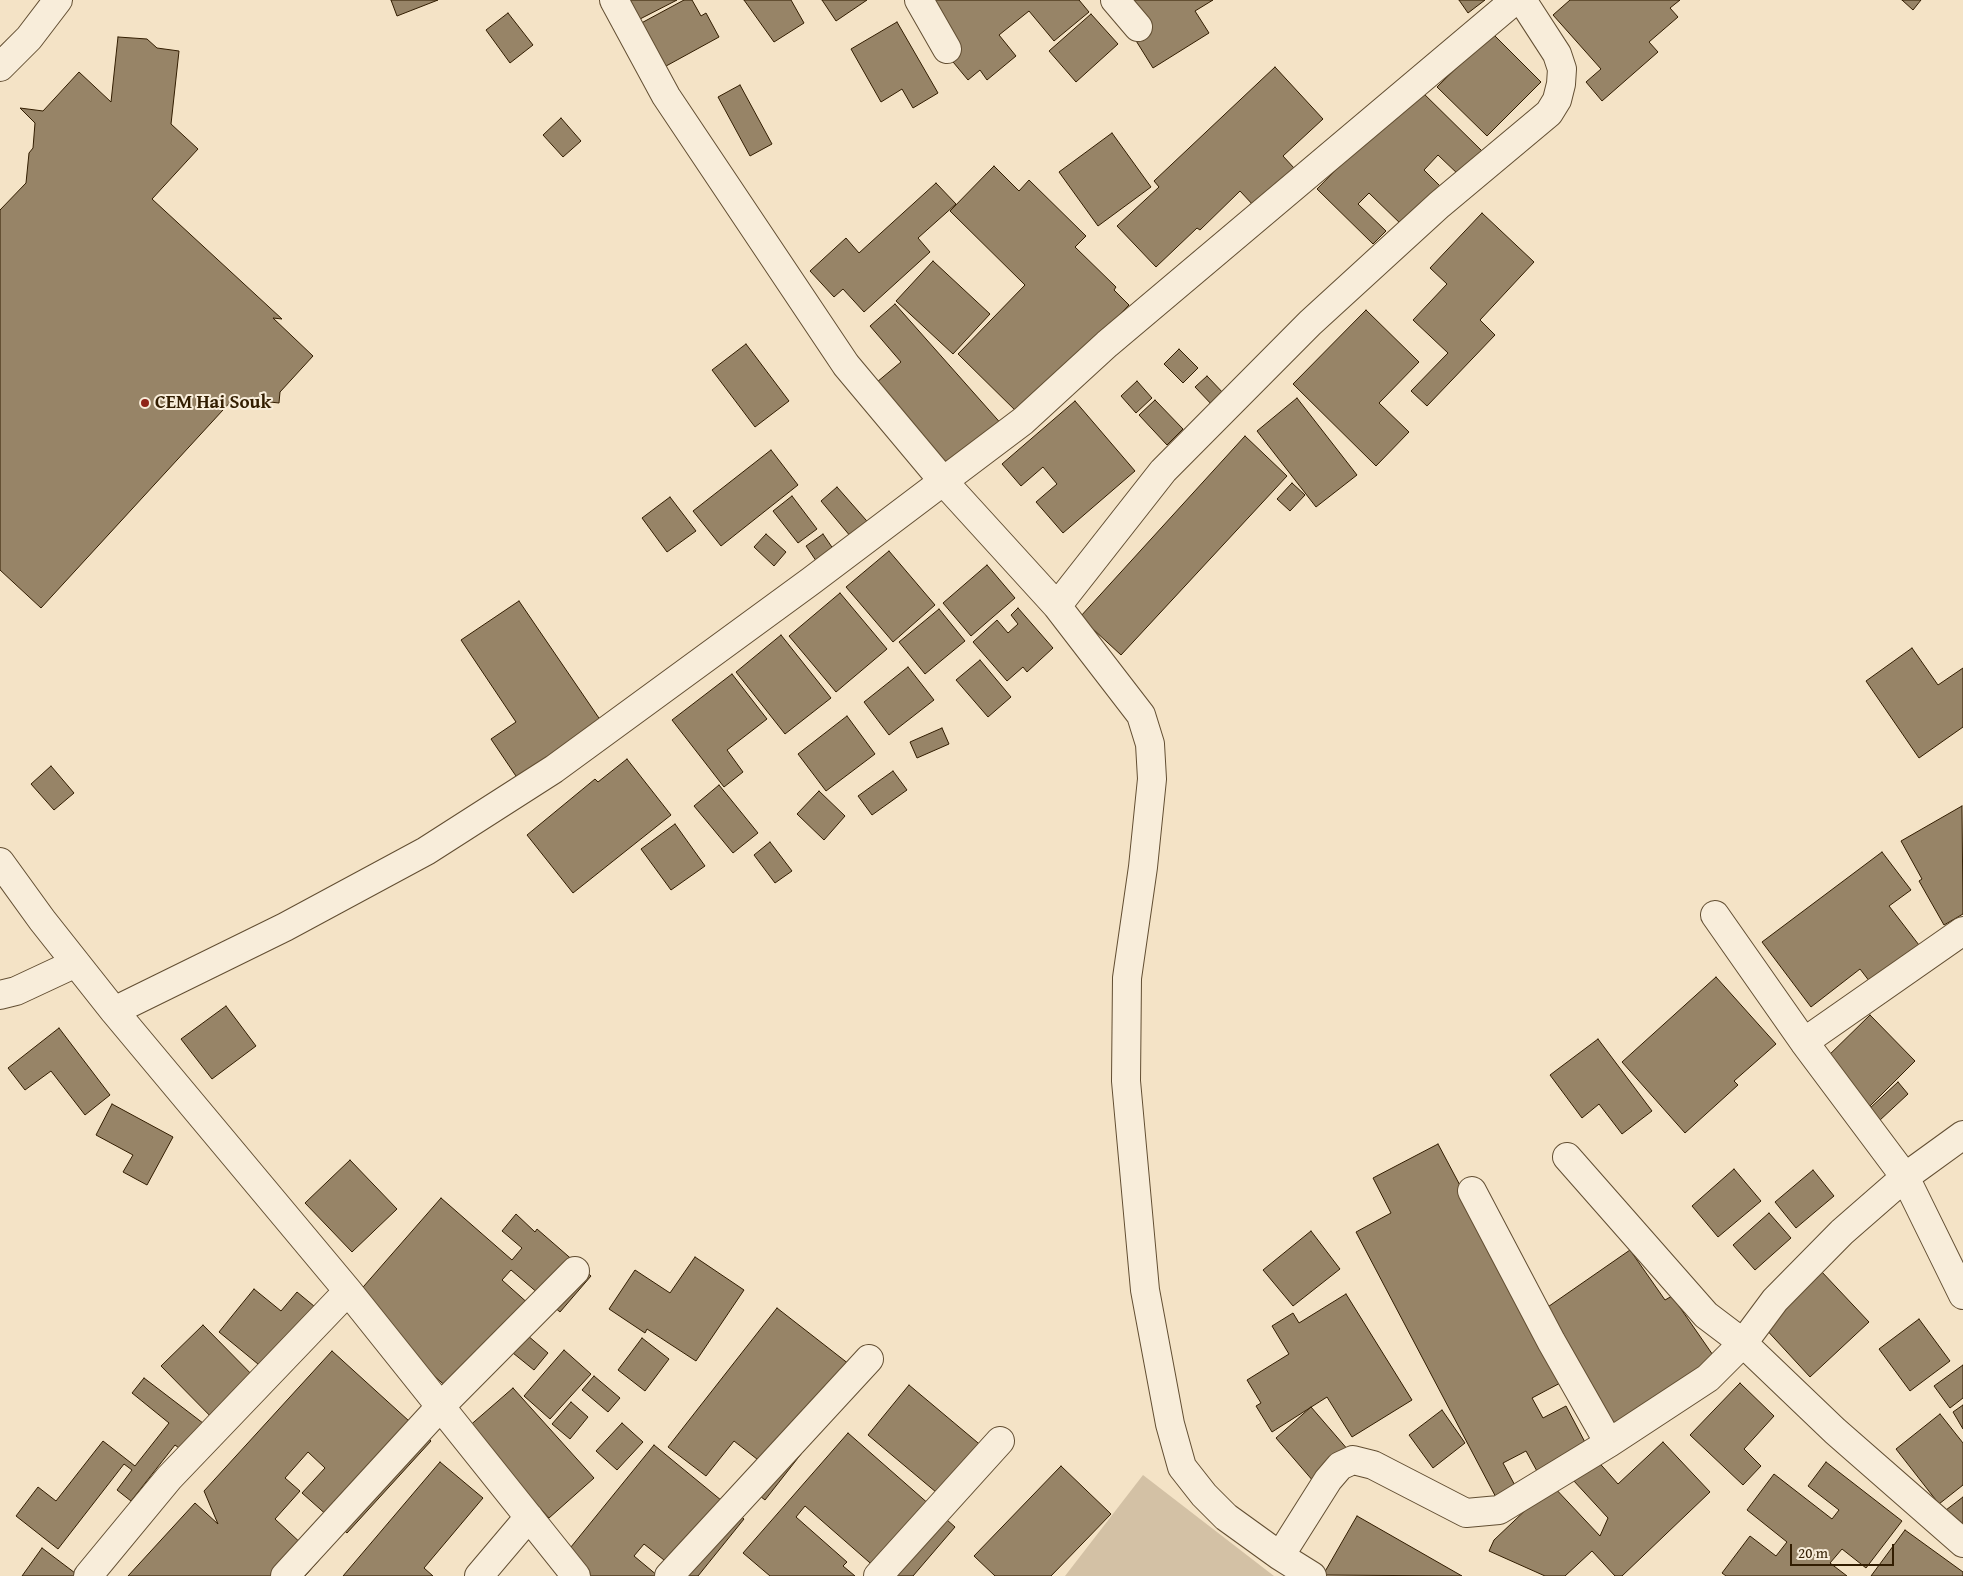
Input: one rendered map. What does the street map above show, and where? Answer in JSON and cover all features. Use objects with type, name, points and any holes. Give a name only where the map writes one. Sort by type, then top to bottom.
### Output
[{"type":"street","points":[[0,67],[29,38],[58,0]]},
{"type":"street","points":[[614,0],[666,96],[846,365],[944,482],[1057,606],[1141,715],[1150,744],[1152,779],[1143,867],[1127,978],[1126,1081],[1144,1290],[1170,1424],[1182,1467],[1204,1496],[1226,1517],[1280,1556],[1312,1576]]},
{"type":"street","points":[[919,0],[947,49]]},
{"type":"street","points":[[1115,0],[1138,27]]},
{"type":"street","points":[[114,1011],[285,928],[426,851],[554,769],[812,581],[1023,421],[1107,344],[1515,0]]},
{"type":"street","points":[[1057,606],[1164,471],[1310,323],[1439,205],[1549,114],[1557,100],[1562,69],[1558,54],[1522,0]]},
{"type":"street","points":[[0,862],[42,920],[114,1011],[348,1291],[576,1576]]},
{"type":"street","points":[[1715,915],[1804,1042],[1905,1178],[1963,1295]]},
{"type":"street","points":[[1804,1042],[1963,932]]},
{"type":"street","points":[[0,995],[16,991],[76,963]]},
{"type":"street","points":[[1280,1556],[1328,1480],[1340,1466],[1353,1460],[1373,1464],[1466,1513],[1499,1510],[1609,1443],[1708,1378],[1742,1343],[1775,1300],[1842,1232],[1905,1178],[1963,1135]]},
{"type":"street","points":[[1566,1156],[1706,1314],[1742,1343],[1835,1431],[1963,1543]]},
{"type":"street","points":[[1472,1191],[1551,1341],[1609,1443]]},
{"type":"street","points":[[285,1576],[440,1406],[574,1271]]},
{"type":"street","points":[[88,1576],[169,1478],[348,1291]]},
{"type":"street","points":[[669,1576],[869,1359]]},
{"type":"street","points":[[878,1576],[1000,1441]]},
{"type":"street","points":[[478,1576],[529,1517]]},
{"type":"shaded area","points":[[1143,1475],[1274,1576],[1065,1576]]},
{"type":"building","points":[[391,0],[438,0],[397,16]]},
{"type":"building","points":[[630,0],[677,0],[640,19]]},
{"type":"building","points":[[684,0],[692,0],[701,16],[706,13],[719,37],[657,71],[634,27]]},
{"type":"building","points":[[744,0],[791,0],[804,23],[774,42]]},
{"type":"building","points":[[822,0],[867,0],[836,21]]},
{"type":"building","points":[[922,0],[1079,0],[1089,12],[1054,41],[1029,11],[999,35],[1016,56],[987,80],[980,70],[968,80],[910,10]]},
{"type":"building","points":[[1129,0],[1213,0],[1195,11],[1209,33],[1153,68],[1120,15]]},
{"type":"building","points":[[1459,0],[1485,0],[1468,13]]},
{"type":"building","points":[[1570,0],[1680,0],[1670,8],[1678,17],[1649,42],[1658,52],[1602,101],[1586,82],[1601,69],[1553,15]]},
{"type":"building","points":[[1902,0],[1921,0],[1913,10]]},
{"type":"building","points":[[508,13],[533,45],[510,63],[486,30]]},
{"type":"building","points":[[1091,14],[1118,44],[1076,82],[1049,51]]},
{"type":"building","points":[[897,22],[938,93],[913,108],[902,89],[881,102],[851,49]]},
{"type":"building","points":[[1492,33],[1541,82],[1487,136],[1437,87]]},
{"type":"building","name":"CEM Hai Souk","points":[[118,37],[147,39],[157,48],[179,51],[171,124],[198,149],[152,199],[282,319],[273,318],[313,356],[280,392],[279,403],[234,398],[41,608],[0,570],[0,210],[26,183],[29,153],[33,148],[35,123],[20,108],[43,111],[79,72],[111,102]]},
{"type":"building","points":[[1275,67],[1323,119],[1283,156],[1294,168],[1254,206],[1240,191],[1200,230],[1197,228],[1156,267],[1117,226],[1159,187],[1154,181]]},
{"type":"building","points":[[740,85],[772,144],[750,156],[718,97]]},
{"type":"building","points":[[1417,87],[1483,152],[1460,176],[1438,155],[1424,170],[1442,188],[1404,227],[1369,193],[1358,204],[1386,231],[1373,244],[1317,189]]},
{"type":"building","points":[[561,118],[581,141],[563,157],[543,135]]},
{"type":"building","points":[[1112,133],[1151,187],[1098,226],[1059,172]]},
{"type":"building","points":[[994,166],[1019,191],[1029,180],[1086,236],[1075,247],[1116,287],[1114,290],[1129,305],[1021,416],[958,354],[1025,285],[950,211]]},
{"type":"building","points":[[936,183],[956,204],[918,238],[930,252],[864,312],[843,289],[834,297],[810,271],[846,238],[859,253]]},
{"type":"building","points":[[1482,213],[1534,262],[1480,320],[1495,335],[1427,406],[1411,391],[1448,353],[1413,320],[1447,284],[1430,268]]},
{"type":"building","points":[[933,261],[990,314],[953,354],[896,301]]},
{"type":"building","points":[[895,304],[1004,427],[949,475],[871,387],[901,362],[870,326]]},
{"type":"building","points":[[1366,310],[1419,362],[1379,403],[1409,432],[1376,466],[1293,384]]},
{"type":"building","points":[[746,344],[789,401],[755,427],[712,370]]},
{"type":"building","points":[[1179,349],[1198,368],[1183,383],[1164,364]]},
{"type":"building","points":[[1207,376],[1226,396],[1214,407],[1195,387]]},
{"type":"building","points":[[1137,381],[1152,398],[1136,413],[1121,396]]},
{"type":"building","points":[[1297,398],[1357,475],[1316,507],[1257,431]]},
{"type":"building","points":[[1155,400],[1183,429],[1167,445],[1139,415]]},
{"type":"building","points":[[1075,401],[1135,471],[1063,533],[1036,502],[1057,484],[1043,467],[1021,486],[1002,464]]},
{"type":"building","points":[[1245,436],[1287,476],[1121,655],[1080,617]]},
{"type":"building","points":[[771,450],[798,485],[721,546],[693,511]]},
{"type":"building","points":[[1292,483],[1305,495],[1290,511],[1277,499]]},
{"type":"building","points":[[837,487],[873,528],[856,543],[821,501]]},
{"type":"building","points":[[792,496],[817,529],[798,543],[773,511]]},
{"type":"building","points":[[670,497],[696,531],[667,552],[642,518]]},
{"type":"building","points":[[766,534],[786,552],[774,566],[754,547]]},
{"type":"building","points":[[823,534],[838,556],[821,568],[806,546]]},
{"type":"building","points":[[889,551],[935,605],[893,642],[846,587]]},
{"type":"building","points":[[987,565],[1015,598],[971,636],[943,603]]},
{"type":"building","points":[[840,593],[887,649],[836,692],[789,636]]},
{"type":"building","points":[[519,601],[603,724],[520,782],[491,739],[516,722],[461,640]]},
{"type":"building","points":[[1018,608],[1053,648],[1027,672],[1023,667],[1007,681],[973,642],[997,620],[1008,633],[1018,624],[1011,615]]},
{"type":"building","points":[[939,609],[965,641],[925,674],[899,642]]},
{"type":"building","points":[[781,635],[831,698],[785,734],[736,672]]},
{"type":"building","points":[[1912,648],[1938,685],[1963,668],[1963,727],[1919,758],[1866,681]]},
{"type":"building","points":[[980,660],[1011,697],[988,717],[956,680]]},
{"type":"building","points":[[908,667],[934,700],[889,735],[864,702]]},
{"type":"building","points":[[732,674],[767,719],[727,750],[743,772],[724,787],[672,720]]},
{"type":"building","points":[[847,716],[875,754],[826,791],[798,754]]},
{"type":"building","points":[[942,728],[949,744],[917,758],[910,742]]},
{"type":"building","points":[[627,759],[671,815],[573,893],[527,835],[595,779],[598,782]]},
{"type":"building","points":[[51,766],[74,793],[54,810],[31,784]]},
{"type":"building","points":[[893,771],[907,790],[872,815],[858,796]]},
{"type":"building","points":[[719,785],[758,833],[733,853],[694,806]]},
{"type":"building","points":[[819,791],[845,816],[824,840],[797,814]]},
{"type":"building","points":[[1962,806],[1963,914],[1944,925],[1919,881],[1922,879],[1901,841]]},
{"type":"building","points":[[675,824],[705,866],[671,890],[641,849]]},
{"type":"building","points":[[770,842],[792,871],[775,883],[754,855]]},
{"type":"building","points":[[1882,852],[1911,890],[1889,906],[1919,945],[1870,982],[1860,969],[1811,1007],[1762,942]]},
{"type":"building","points":[[1716,977],[1776,1044],[1734,1081],[1738,1085],[1685,1133],[1622,1062]]},
{"type":"building","points":[[226,1006],[256,1046],[212,1079],[181,1039]]},
{"type":"building","points":[[1870,1015],[1915,1061],[1868,1108],[1822,1062]]},
{"type":"building","points":[[59,1028],[110,1095],[85,1115],[51,1071],[25,1090],[8,1068]]},
{"type":"building","points":[[1598,1039],[1652,1111],[1622,1134],[1599,1104],[1582,1118],[1550,1075]]},
{"type":"building","points":[[1898,1082],[1908,1094],[1879,1121],[1869,1109]]},
{"type":"building","points":[[112,1104],[173,1137],[147,1185],[123,1172],[133,1155],[96,1135]]},
{"type":"building","points":[[1438,1144],[1564,1381],[1532,1398],[1543,1418],[1566,1406],[1587,1446],[1538,1473],[1526,1451],[1503,1463],[1519,1493],[1499,1503],[1356,1232],[1391,1213],[1373,1178]]},
{"type":"building","points":[[350,1160],[397,1209],[352,1252],[305,1203]]},
{"type":"building","points":[[1734,1169],[1761,1201],[1718,1237],[1692,1206]]},
{"type":"building","points":[[1813,1170],[1834,1196],[1796,1228],[1775,1202]]},
{"type":"building","points":[[441,1198],[512,1260],[522,1248],[502,1231],[516,1214],[535,1232],[537,1229],[591,1276],[560,1312],[511,1270],[502,1280],[540,1314],[449,1389],[350,1302]]},
{"type":"building","points":[[1769,1213],[1791,1238],[1755,1270],[1733,1245]]},
{"type":"building","points":[[1311,1231],[1340,1269],[1293,1306],[1263,1270]]},
{"type":"building","points":[[1630,1250],[1665,1300],[1672,1296],[1715,1358],[1611,1431],[1542,1311]]},
{"type":"building","points":[[695,1257],[744,1290],[696,1361],[647,1329],[645,1333],[609,1309],[635,1270],[670,1293]]},
{"type":"building","points":[[1821,1271],[1869,1322],[1810,1377],[1763,1326]]},
{"type":"building","points":[[254,1289],[281,1311],[297,1292],[326,1316],[275,1378],[219,1332]]},
{"type":"building","points":[[1346,1294],[1412,1400],[1352,1437],[1327,1397],[1272,1432],[1256,1406],[1261,1403],[1247,1380],[1289,1354],[1272,1326],[1293,1313],[1299,1323]]},
{"type":"building","points":[[777,1308],[863,1375],[765,1500],[746,1485],[762,1463],[734,1441],[706,1476],[668,1447]]},
{"type":"building","points":[[1919,1319],[1950,1361],[1910,1391],[1879,1349]]},
{"type":"building","points":[[203,1325],[266,1389],[223,1429],[161,1366]]},
{"type":"building","points":[[527,1335],[548,1353],[534,1370],[513,1353]]},
{"type":"building","points":[[642,1338],[669,1359],[645,1391],[618,1370]]},
{"type":"building","points":[[564,1350],[591,1374],[550,1419],[524,1396]]},
{"type":"building","points":[[332,1351],[431,1441],[347,1533],[302,1493],[325,1468],[308,1452],[285,1478],[300,1491],[275,1519],[319,1560],[305,1576],[128,1576],[195,1503],[218,1524],[204,1491]]},
{"type":"building","points":[[1963,1365],[1963,1398],[1950,1408],[1934,1386]]},
{"type":"building","points":[[594,1376],[620,1398],[608,1412],[582,1390]]},
{"type":"building","points":[[144,1378],[212,1430],[191,1457],[175,1445],[131,1501],[117,1490],[132,1470],[124,1464],[58,1549],[16,1516],[38,1487],[56,1501],[103,1441],[135,1466],[169,1423],[132,1393]]},
{"type":"building","points":[[1740,1383],[1774,1416],[1744,1449],[1761,1466],[1743,1485],[1690,1435]]},
{"type":"building","points":[[909,1385],[996,1458],[955,1508],[868,1435]]},
{"type":"building","points":[[513,1388],[594,1478],[549,1518],[467,1428]]},
{"type":"building","points":[[571,1402],[588,1417],[570,1439],[552,1424]]},
{"type":"building","points":[[1963,1405],[1963,1429],[1953,1412]]},
{"type":"building","points":[[1311,1407],[1349,1451],[1314,1482],[1276,1438]]},
{"type":"building","points":[[1442,1410],[1465,1443],[1433,1468],[1409,1435]]},
{"type":"building","points":[[1940,1414],[1963,1443],[1963,1485],[1939,1504],[1896,1449]]},
{"type":"building","points":[[622,1423],[643,1442],[617,1470],[596,1451]]},
{"type":"building","points":[[848,1433],[955,1527],[913,1576],[885,1576],[805,1506],[796,1517],[847,1562],[843,1566],[855,1576],[770,1576],[743,1553]]},
{"type":"building","points":[[1663,1442],[1710,1492],[1622,1576],[1615,1576],[1592,1551],[1565,1576],[1545,1576],[1489,1551],[1494,1540],[1552,1485],[1600,1536],[1608,1518],[1573,1480],[1595,1458],[1618,1484]]},
{"type":"building","points":[[654,1445],[744,1519],[698,1576],[684,1576],[644,1544],[634,1556],[658,1576],[584,1576],[562,1558]]},
{"type":"building","points":[[440,1462],[483,1498],[424,1568],[433,1576],[343,1576]]},
{"type":"building","points":[[1826,1462],[1902,1521],[1866,1568],[1842,1549],[1830,1563],[1847,1576],[1726,1576],[1722,1573],[1750,1536],[1776,1556],[1787,1542],[1747,1510],[1774,1474],[1832,1519],[1839,1510],[1808,1486]]},
{"type":"building","points":[[1061,1466],[1111,1514],[1051,1576],[995,1576],[974,1556]]},
{"type":"building","points":[[1963,1497],[1963,1524],[1959,1527],[1946,1510]]},
{"type":"building","points":[[1357,1516],[1462,1576],[1323,1575]]},
{"type":"building","points":[[1905,1530],[1963,1572],[1963,1576],[1871,1576]]},
{"type":"building","points":[[42,1548],[79,1576],[22,1576]]},
{"type":"place","name":"CEM Hai Souk","points":[[145,403]]}]
